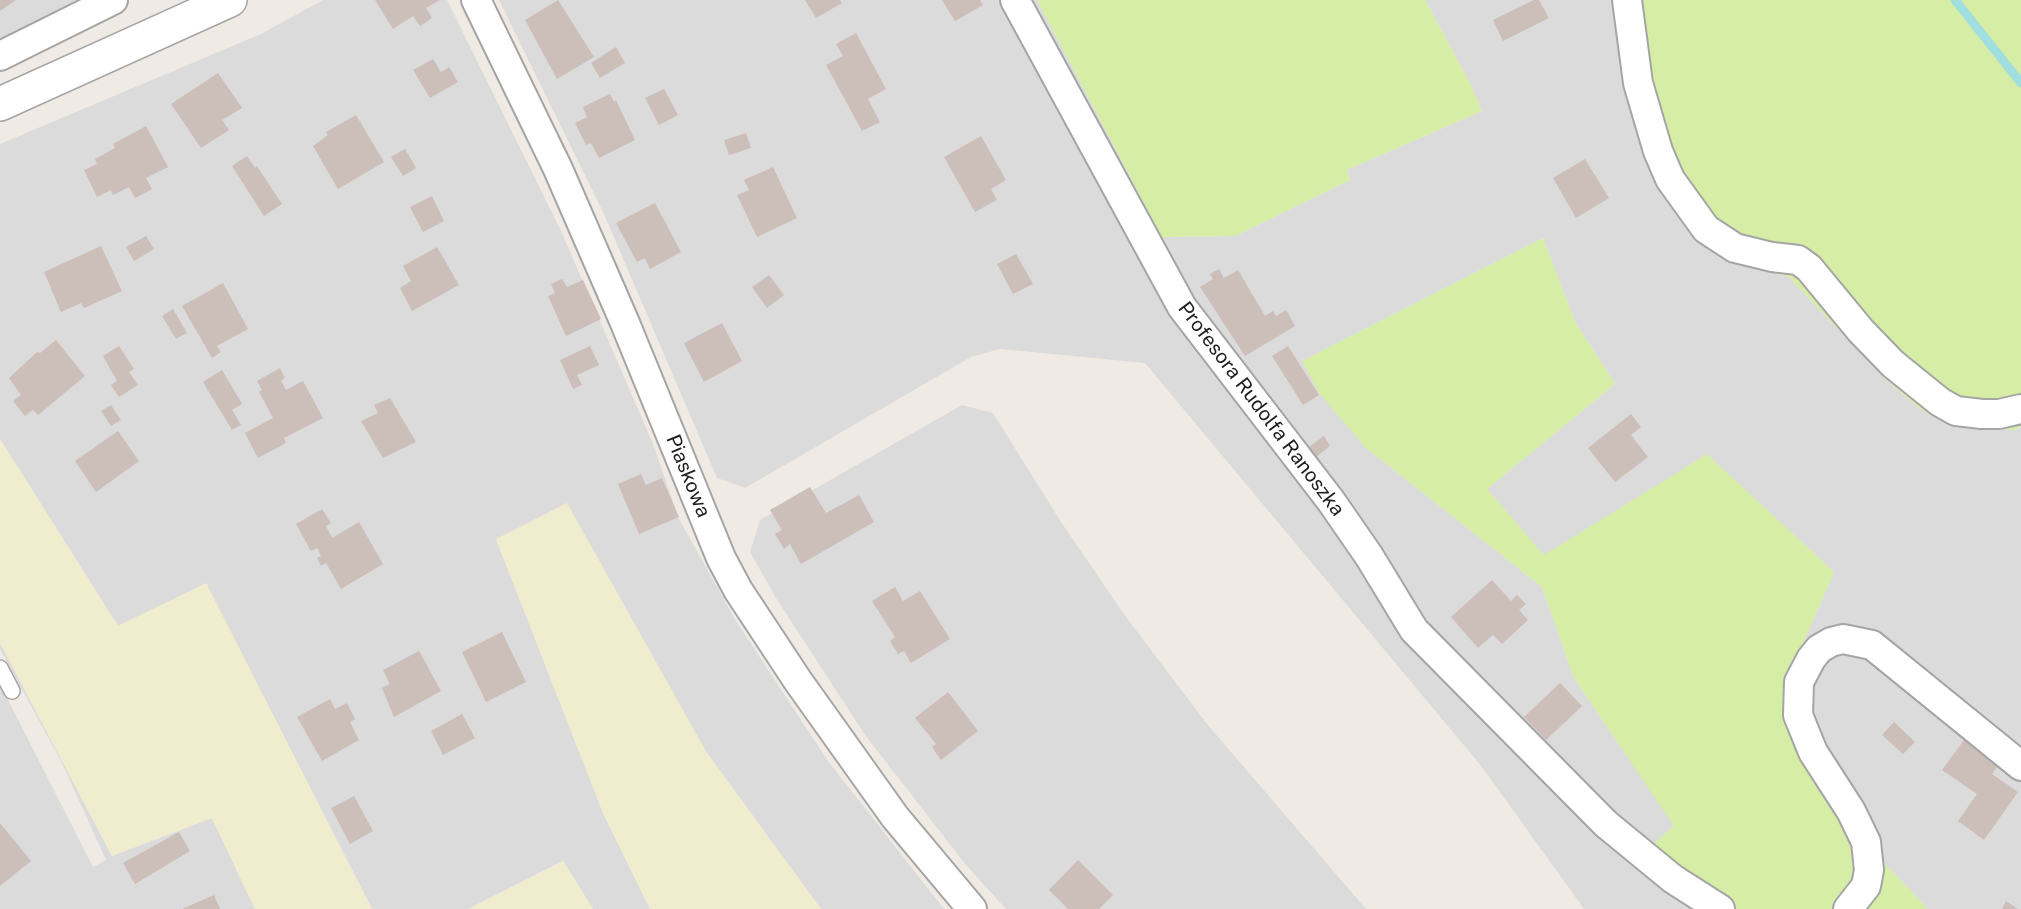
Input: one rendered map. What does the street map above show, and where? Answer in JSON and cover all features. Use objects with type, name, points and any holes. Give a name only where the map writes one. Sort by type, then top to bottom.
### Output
[{"type":"street","points":[[0,56],[113,0]]},
{"type":"street","points":[[0,104],[230,0]]},
{"type":"street","name":"Piaskowa","points":[[476,0],[558,169],[625,323],[725,566],[798,681],[895,817],[972,909]]},
{"type":"street","name":"Profesora Rudolfa Ranoszka","points":[[1015,0],[1182,307],[1331,501],[1369,556],[1414,630],[1615,831],[1682,886],[1720,909]]},
{"type":"street","points":[[1627,0],[1638,83],[1658,151],[1670,179],[1706,229],[1735,248],[1772,257],[1798,260],[1809,268],[1861,331],[1893,364],[1940,402],[1956,411],[1982,414],[1999,414],[2021,409]]},
{"type":"street","points":[[1848,909],[1866,886],[1869,870],[1866,842],[1851,811],[1813,752],[1798,714],[1799,682],[1819,649],[1831,642],[1843,639],[1872,645],[2021,766]]},
{"type":"lane","points":[[0,669],[12,691]]},
{"type":"shaded area","points":[[0,0],[95,0],[0,44]]},
{"type":"shaded area","points":[[323,0],[447,0],[562,233],[653,444],[679,519],[736,621],[828,761],[944,909],[821,909],[707,753],[496,539],[603,813],[650,909],[593,909],[563,861],[468,909],[372,909],[206,584],[118,626],[0,439],[0,144],[261,34]]},
{"type":"shaded area","points":[[499,0],[1037,0],[1162,237],[1235,236],[1350,180],[1347,170],[1482,111],[1471,85],[1425,0],[1638,0],[1731,259],[1789,277],[1883,377],[1922,410],[1944,423],[2015,430],[2021,426],[2021,909],[1928,909],[1835,812],[1801,761],[1788,731],[1784,687],[1834,572],[1707,455],[1544,556],[1487,489],[1615,384],[1575,322],[1543,238],[1302,361],[1365,447],[1542,587],[1574,678],[1675,826],[1635,860],[1691,909],[1584,909],[1482,767],[1145,363],[1000,349],[971,357],[745,488],[717,478],[604,214]]},
{"type":"shaded area","points":[[962,405],[993,413],[1061,522],[1126,617],[1207,724],[1366,909],[1006,909],[966,865],[865,735],[776,598],[750,552],[760,520]]},
{"type":"shaded area","points":[[0,439],[118,626],[206,583],[372,909],[255,909],[212,818],[112,856],[0,643]]},
{"type":"shaded area","points":[[567,503],[707,753],[821,909],[650,909],[603,813],[496,539]]},
{"type":"shaded area","points":[[0,643],[112,856],[212,818],[255,909],[0,909],[0,684],[93,867],[106,860],[61,761],[0,649]]},
{"type":"shaded area","points":[[563,861],[593,909],[468,909],[480,903]]},
{"type":"green space","points":[[1037,0],[1425,0],[1471,85],[1482,111],[1347,170],[1350,180],[1235,236],[1162,237]]},
{"type":"green space","points":[[1638,0],[2021,0],[2021,426],[2015,430],[1944,423],[1922,410],[1883,377],[1789,277],[1731,259],[1687,225],[1635,22]]},
{"type":"green space","points":[[1543,238],[1575,322],[1615,384],[1487,489],[1544,555],[1707,454],[1834,572],[1784,687],[1788,731],[1801,761],[1835,812],[1928,909],[1691,909],[1634,860],[1674,826],[1574,678],[1542,587],[1365,447],[1319,393],[1302,361]]},
{"type":"building","points":[[0,0],[16,0],[0,11]]},
{"type":"building","points":[[375,0],[440,0],[426,8],[432,18],[420,26],[413,16],[393,29]]},
{"type":"building","points":[[558,0],[594,57],[557,79],[525,20]]},
{"type":"building","points":[[805,0],[840,0],[842,3],[816,18]]},
{"type":"building","points":[[942,0],[980,0],[983,5],[955,21]]},
{"type":"building","points":[[1534,0],[1539,0],[1549,18],[1503,41],[1493,20]]},
{"type":"building","points":[[856,33],[886,89],[868,99],[880,122],[862,131],[826,65],[843,56],[836,44]]},
{"type":"building","points":[[616,47],[625,63],[600,78],[591,63]]},
{"type":"building","points":[[433,59],[441,72],[449,67],[458,82],[430,98],[413,70]]},
{"type":"building","points":[[218,73],[242,108],[222,120],[229,130],[201,148],[171,104]]},
{"type":"building","points":[[664,89],[678,115],[659,125],[645,98]]},
{"type":"building","points":[[610,94],[614,102],[616,100],[635,140],[599,158],[591,143],[586,145],[575,123],[587,117],[583,107]]},
{"type":"building","points":[[356,115],[384,162],[338,189],[313,146],[328,135],[326,132]]},
{"type":"building","points":[[146,126],[168,167],[146,178],[152,189],[135,198],[129,187],[113,195],[111,190],[97,197],[84,170],[97,164],[95,159],[115,148],[113,144]]},
{"type":"building","points":[[746,133],[751,148],[729,155],[724,140]]},
{"type":"building","points":[[981,136],[1006,180],[991,189],[997,200],[975,212],[944,157]]},
{"type":"building","points":[[405,149],[416,168],[403,176],[391,157]]},
{"type":"building","points":[[247,156],[255,168],[257,166],[282,204],[264,216],[232,166]]},
{"type":"building","points":[[1585,159],[1609,198],[1576,218],[1553,178]]},
{"type":"building","points":[[773,167],[797,218],[757,237],[737,195],[749,190],[744,180]]},
{"type":"building","points":[[432,196],[444,221],[423,232],[410,207]]},
{"type":"building","points":[[655,203],[681,252],[650,269],[645,258],[637,262],[616,223]]},
{"type":"building","points":[[146,236],[154,249],[134,261],[126,247]]},
{"type":"building","points":[[101,246],[122,291],[84,308],[81,303],[61,312],[44,272]]},
{"type":"building","points":[[437,247],[459,285],[412,311],[400,288],[411,281],[403,266]]},
{"type":"building","points":[[1016,254],[1033,284],[1013,294],[997,264]]},
{"type":"building","points":[[1219,269],[1224,278],[1238,270],[1265,316],[1273,311],[1276,316],[1286,310],[1295,326],[1245,356],[1200,287],[1213,279],[1210,274]]},
{"type":"building","points":[[769,275],[784,295],[767,308],[752,287]]},
{"type":"building","points":[[562,279],[567,287],[583,280],[601,319],[566,336],[548,296],[555,293],[551,284]]},
{"type":"building","points":[[223,283],[248,329],[217,346],[221,352],[212,358],[182,306]]},
{"type":"building","points":[[173,309],[187,333],[176,339],[162,316]]},
{"type":"building","points":[[722,323],[742,361],[704,382],[684,343]]},
{"type":"building","points":[[56,340],[85,376],[38,415],[33,410],[25,416],[13,401],[21,395],[9,378],[37,352],[40,353]]},
{"type":"building","points":[[119,346],[134,369],[129,372],[138,385],[119,397],[111,385],[117,381],[103,356]]},
{"type":"building","points":[[590,346],[599,365],[577,375],[582,385],[573,389],[560,360]]},
{"type":"building","points":[[1288,346],[1319,395],[1303,405],[1272,356]]},
{"type":"building","points":[[280,368],[285,378],[281,381],[286,390],[303,381],[323,418],[284,438],[286,443],[258,458],[245,433],[273,418],[259,392],[262,390],[257,381]]},
{"type":"building","points":[[222,370],[242,404],[232,410],[241,425],[232,430],[203,382]]},
{"type":"building","points":[[390,398],[416,442],[383,458],[361,421],[378,413],[374,405]]},
{"type":"building","points":[[111,405],[121,420],[111,426],[101,411]]},
{"type":"building","points":[[1631,414],[1641,427],[1631,435],[1648,457],[1615,482],[1588,448]]},
{"type":"building","points":[[118,431],[139,461],[96,492],[75,461]]},
{"type":"building","points":[[1324,436],[1330,446],[1316,457],[1309,447]]},
{"type":"building","points":[[641,474],[646,485],[662,478],[679,517],[639,534],[618,484]]},
{"type":"building","points":[[810,487],[826,513],[859,495],[874,522],[801,564],[790,544],[784,549],[775,534],[782,530],[770,510]]},
{"type":"building","points":[[322,509],[331,523],[326,526],[332,538],[359,522],[383,564],[341,589],[326,563],[321,566],[317,558],[321,556],[317,548],[311,551],[296,524]]},
{"type":"building","points":[[1492,580],[1511,601],[1517,595],[1526,604],[1519,610],[1528,620],[1502,644],[1493,635],[1478,648],[1451,617]]},
{"type":"building","points":[[895,587],[903,601],[920,591],[950,639],[911,663],[904,651],[898,654],[890,641],[895,637],[872,601]]},
{"type":"building","points":[[502,632],[526,682],[486,702],[462,652]]},
{"type":"building","points":[[419,651],[441,691],[394,717],[382,688],[390,684],[383,670]]},
{"type":"building","points":[[1560,683],[1582,706],[1546,740],[1524,717]]},
{"type":"building","points":[[948,692],[978,731],[941,760],[932,747],[936,744],[915,718]]},
{"type":"building","points":[[330,699],[335,709],[347,703],[355,719],[350,722],[359,740],[322,761],[297,717]]},
{"type":"building","points":[[462,714],[475,738],[443,755],[431,731]]},
{"type":"building","points":[[1894,722],[1915,742],[1903,754],[1882,735]]},
{"type":"building","points":[[1964,740],[1999,764],[1992,774],[2018,792],[1984,840],[1958,821],[1977,794],[1942,770]]},
{"type":"building","points":[[354,796],[373,831],[350,844],[331,808]]},
{"type":"building","points":[[0,823],[31,861],[0,886]]},
{"type":"building","points":[[179,832],[190,851],[135,884],[123,863]]},
{"type":"building","points":[[1078,860],[1113,895],[1099,909],[1068,909],[1049,890]]},
{"type":"building","points":[[214,895],[220,909],[182,909]]},
{"type":"building","points":[[2006,901],[2018,909],[2002,909]]},
{"type":"waterway","points":[[1955,0],[2021,83]]}]
